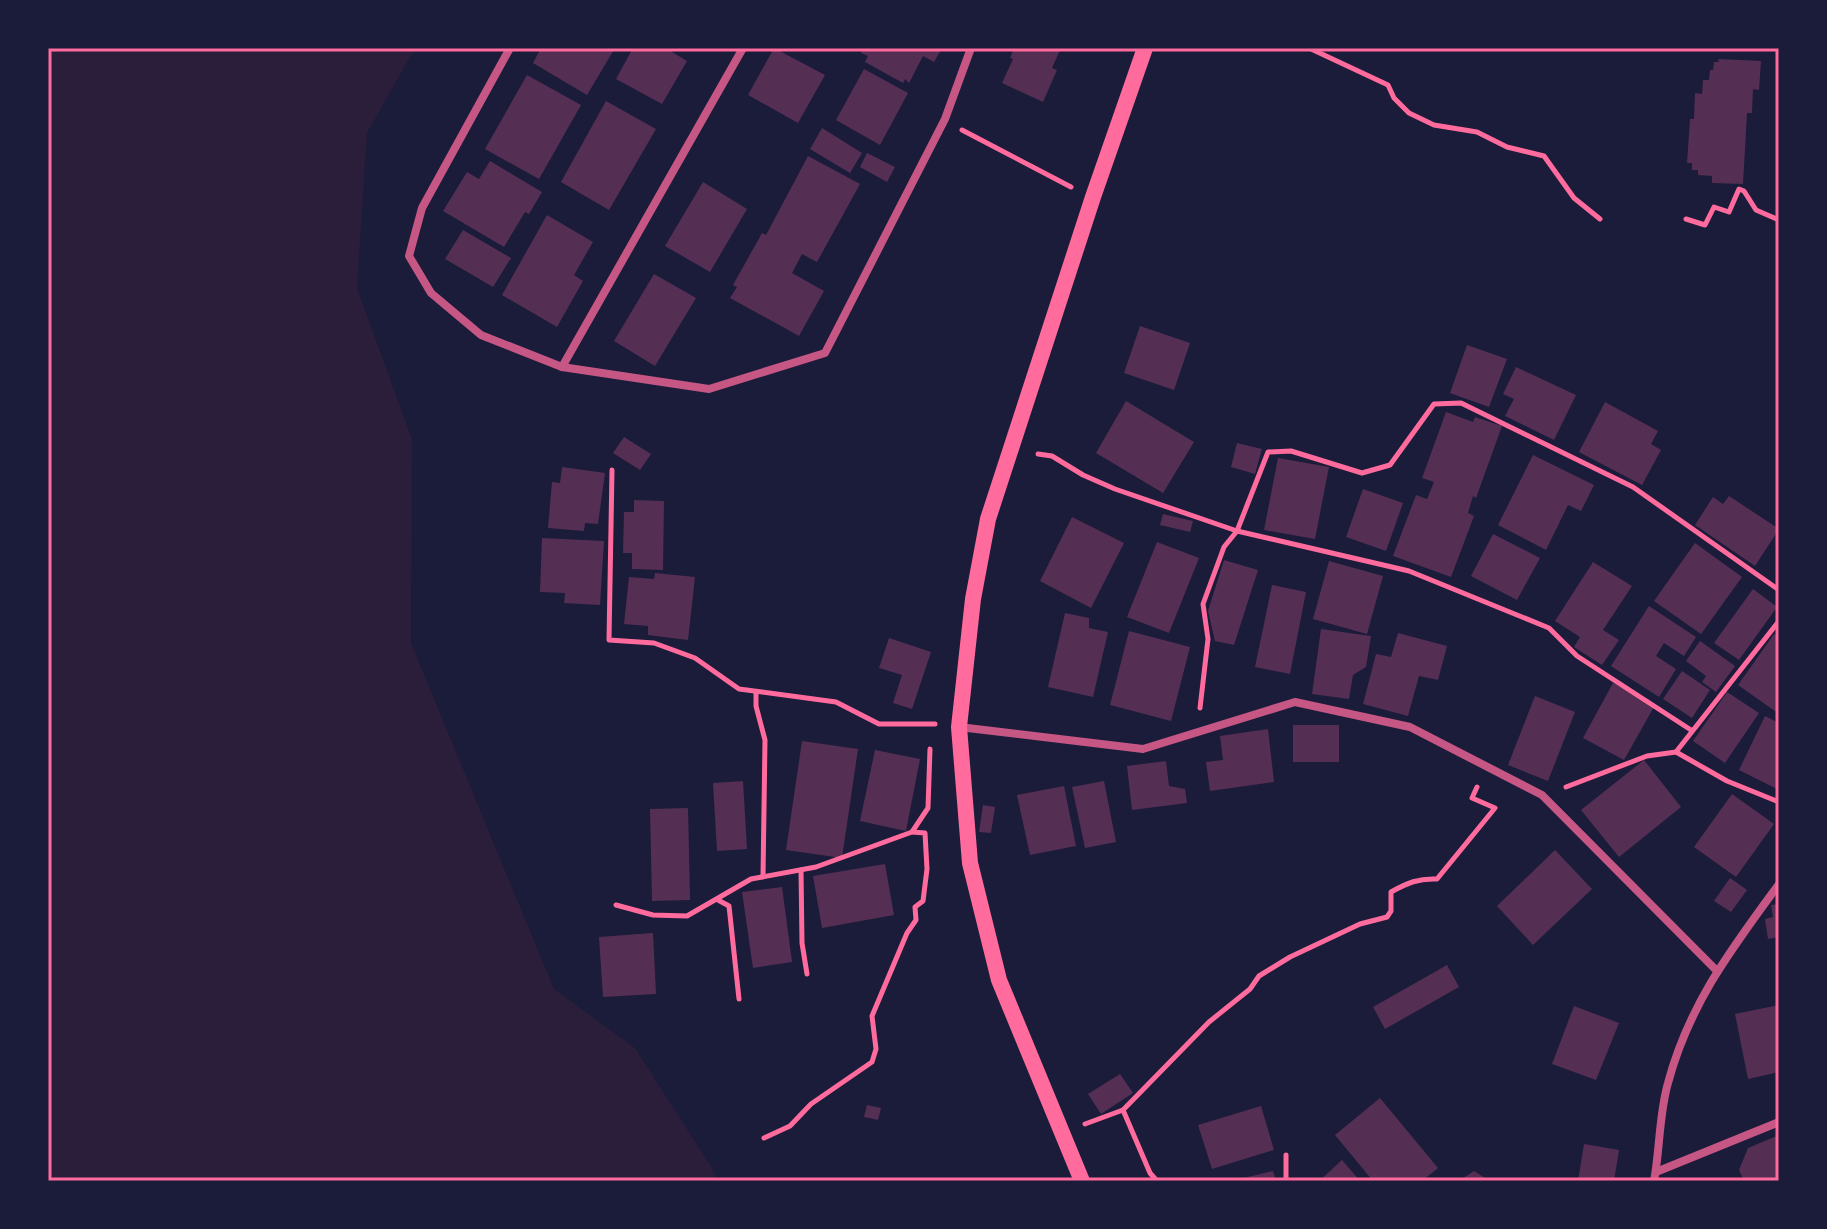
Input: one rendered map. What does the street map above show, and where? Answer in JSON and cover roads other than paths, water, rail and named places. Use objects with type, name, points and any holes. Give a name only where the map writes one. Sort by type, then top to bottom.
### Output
[{"type":"main road","points":[[1082,1181],[999,980],[970,863],[959,727],[973,599],[988,519],[1145,48]]},
{"type":"street","points":[[510,48],[422,208],[409,256],[431,293],[481,335],[562,367],[709,389],[825,353],[945,119],[971,48]]},
{"type":"street","points":[[562,367],[743,48]]},
{"type":"street","points":[[959,727],[1143,749],[1295,702],[1410,727],[1542,795],[1716,970]]},
{"type":"street","points":[[1655,1176],[1667,1084],[1688,1026],[1716,970],[1779,884]]},
{"type":"street","points":[[1655,1176],[1779,1122]]}]
